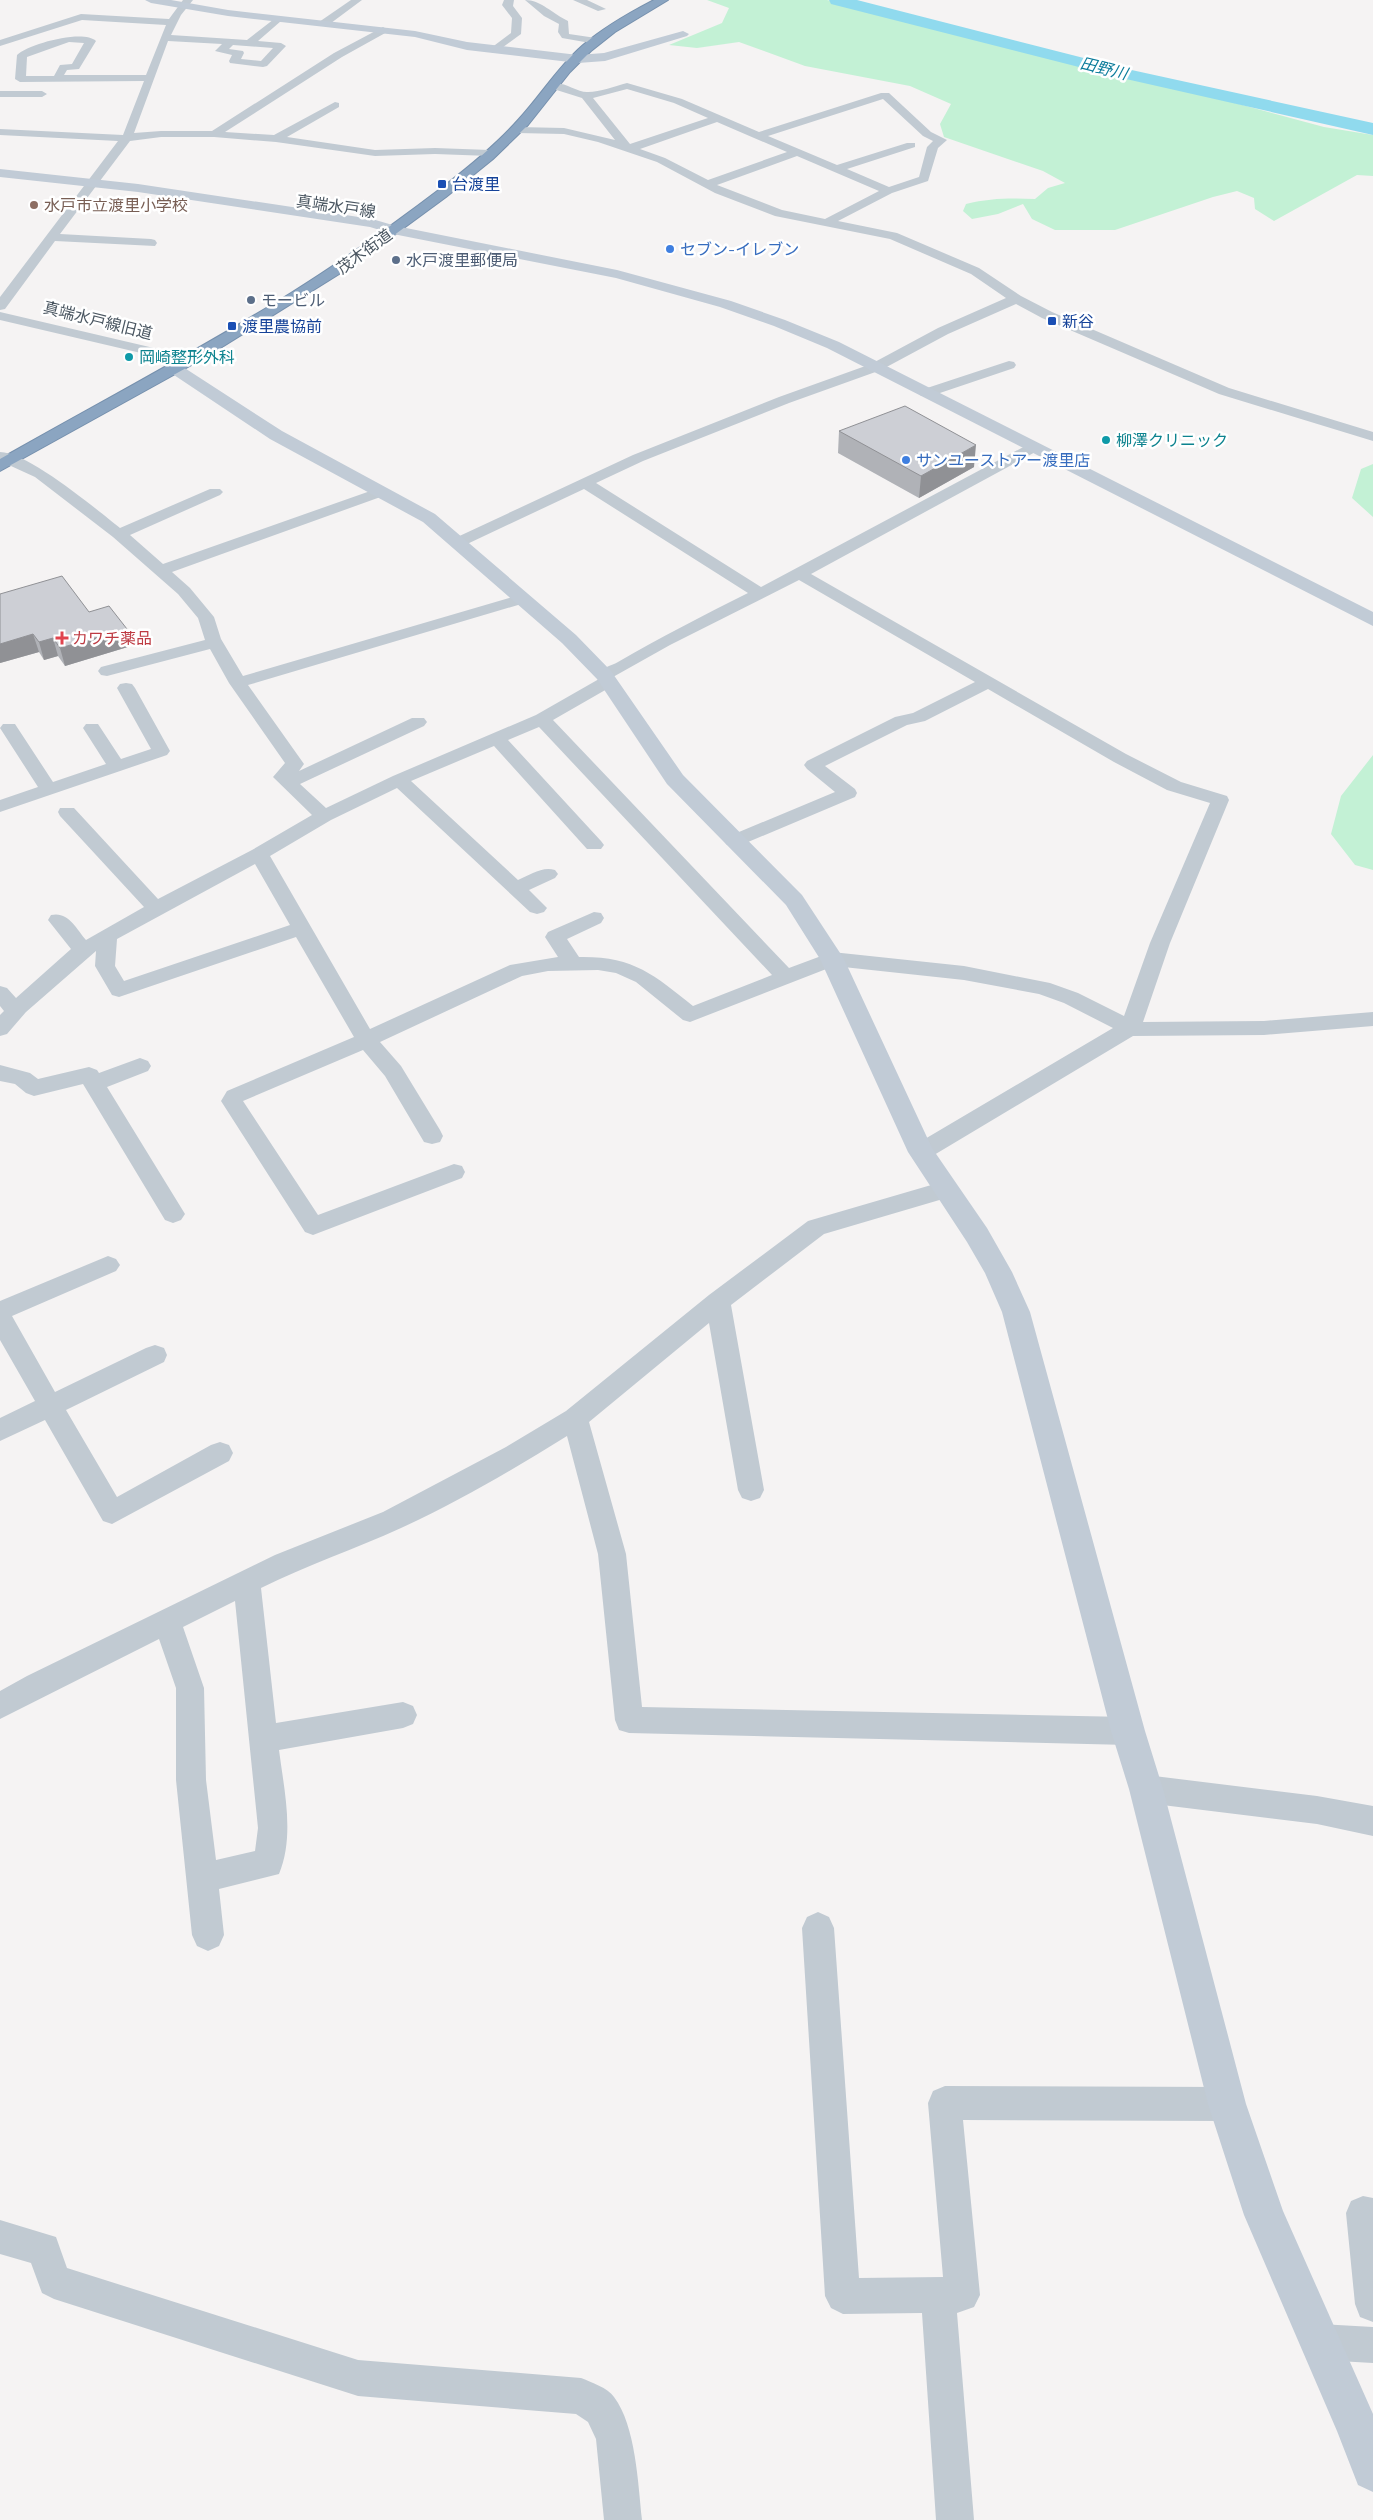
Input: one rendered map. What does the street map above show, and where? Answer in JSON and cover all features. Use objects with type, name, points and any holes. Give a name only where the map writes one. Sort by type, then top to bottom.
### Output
[{"type":"highway","name":"茂木街道","points":[[4,461],[278,310],[393,230],[517,130],[552,87],[596,41],[621,23],[662,0]]},
{"type":"street","points":[[151,0],[185,3],[278,19],[383,30],[495,50],[578,59],[605,57],[683,34]]},
{"type":"street","points":[[323,24],[357,0]]},
{"type":"street","points":[[495,50],[516,34],[517,18],[507,5],[510,3],[509,0]]},
{"type":"street","points":[[578,0],[601,9]]},
{"type":"street","points":[[0,306],[127,137],[135,123],[149,78],[170,30],[185,3]]},
{"type":"street","points":[[537,3],[564,23],[563,32],[566,36],[596,41]]},
{"type":"street","points":[[0,43],[81,17],[170,30],[231,42],[281,46],[263,64],[234,61],[239,53],[220,51],[231,42]]},
{"type":"street","points":[[249,44],[278,19]]},
{"type":"street","points":[[120,30],[170,30]]},
{"type":"street","points":[[214,134],[338,55],[383,30]]},
{"type":"street","points":[[58,77],[64,67],[75,67],[91,41],[68,39],[22,55],[20,79],[58,77],[149,78]]},
{"type":"street","points":[[586,96],[627,86],[634,87],[678,101],[888,192]]},
{"type":"street","points":[[552,87],[569,89],[586,96],[627,147]]},
{"type":"street","points":[[0,94],[42,94]]},
{"type":"street","points":[[756,136],[885,95],[927,134],[941,140],[933,147],[924,179],[888,192],[826,222]]},
{"type":"street","points":[[276,139],[335,105]]},
{"type":"street","points":[[627,147],[718,118]]},
{"type":"street","points":[[517,130],[564,131],[627,147],[678,167],[706,185],[779,214],[877,231],[919,246],[975,270],[1016,299],[1047,316],[1224,392],[1373,437]]},
{"type":"street","points":[[0,132],[127,137],[161,134],[214,134],[276,139],[375,153],[444,151],[490,153]]},
{"type":"street","points":[[837,169],[911,145]]},
{"type":"street","points":[[706,185],[798,152]]},
{"type":"street","name":"真端水戸線","points":[[0,173],[372,223],[393,230],[589,267],[685,290],[741,308],[798,330],[876,367],[1373,620]]},
{"type":"street","name":"真端水戸線","points":[[0,179],[90,184]]},
{"type":"street","points":[[51,236],[151,243]]},
{"type":"street","points":[[459,542],[584,482],[673,443],[876,367],[943,331],[1016,299]]},
{"type":"street","name":"真端水戸線旧道","points":[[0,316],[181,364]]},
{"type":"street","points":[[181,364],[276,435],[429,518],[569,639],[606,678],[676,779],[734,841],[794,900],[832,959],[920,1152],[981,1242],[998,1272],[1016,1312],[1053,1444],[1128,1731],[1146,1789],[1227,2104],[1264,2215],[1357,2427],[1373,2470]]},
{"type":"street","points":[[926,393],[1009,365]]},
{"type":"street","points":[[0,1029],[16,1010],[83,950],[156,908],[259,854],[324,816],[399,780],[542,720],[664,641],[761,594],[1034,447]]},
{"type":"street","points":[[4,461],[40,474],[119,534],[162,570],[198,605],[206,617],[215,642],[238,683],[295,764],[282,777],[324,816]]},
{"type":"street","points":[[584,482],[761,594]]},
{"type":"street","points":[[119,534],[215,492]]},
{"type":"street","points":[[162,570],[381,492]]},
{"type":"street","points":[[799,574],[1120,758],[1174,786],[1220,800],[1160,943],[1130,1028],[920,1152]]},
{"type":"street","points":[[238,683],[522,598]]},
{"type":"street","points":[[107,671],[215,642]]},
{"type":"street","points":[[734,841],[848,793],[813,765],[901,721],[919,717],[987,683]]},
{"type":"street","points":[[0,806],[162,751],[126,688]]},
{"type":"street","points":[[542,720],[786,977]]},
{"type":"street","points":[[289,782],[418,722]]},
{"type":"street","points":[[9,728],[48,789]]},
{"type":"street","points":[[92,728],[116,766]]},
{"type":"street","points":[[497,738],[594,845]]},
{"type":"street","points":[[399,780],[538,908]]},
{"type":"street","points":[[67,812],[156,908]]},
{"type":"street","points":[[259,854],[366,1040],[393,1071],[432,1136]]},
{"type":"street","points":[[516,888],[548,874]]},
{"type":"street","points":[[573,963],[555,937],[594,918]]},
{"type":"street","points":[[58,920],[83,950]]},
{"type":"street","points":[[107,936],[106,966],[119,990],[301,928]]},
{"type":"street","points":[[454,1172],[313,1226],[232,1101],[235,1096],[366,1040],[517,970],[548,964],[573,963],[622,967],[643,977],[690,1015],[832,959],[964,973],[1043,988],[1071,998],[1130,1028],[1151,1030],[1264,1028],[1373,1019]]},
{"type":"street","points":[[0,993],[16,1010]]},
{"type":"street","points":[[94,1083],[140,1066]]},
{"type":"street","points":[[0,1073],[22,1078],[34,1088],[89,1075],[173,1214]]},
{"type":"street","points":[[0,1706],[37,1685],[285,1563],[392,1520],[516,1455],[575,1418],[718,1302],[816,1227],[945,1190]]},
{"type":"street","points":[[0,1311],[108,1265]]},
{"type":"street","points":[[718,1302],[750,1490]]},
{"type":"street","points":[[0,1318],[112,1513],[220,1453]]},
{"type":"street","points":[[0,1430],[155,1355]]},
{"type":"street","points":[[575,1418],[612,1554],[630,1720],[1128,1731]]},
{"type":"street","points":[[203,1878],[268,1863],[273,1828],[247,1583]]},
{"type":"street","points":[[167,1621],[190,1688],[191,1780],[208,1935]]},
{"type":"street","points":[[263,1739],[403,1715]]},
{"type":"street","points":[[1146,1789],[1317,1810],[1373,1821]]},
{"type":"street","points":[[818,1928],[843,2296],[962,2295],[945,2102],[1227,2104]]},
{"type":"street","points":[[1373,2215],[1363,2213],[1373,2304]]},
{"type":"street","points":[[0,2237],[44,2249],[54,2281],[358,2378],[581,2396],[601,2409],[614,2438],[623,2520]]},
{"type":"street","points":[[938,2296],[955,2520]]},
{"type":"street","points":[[1320,2342],[1373,2346]]},
{"type":"green space","points":[[707,0],[827,0],[964,36],[1213,97],[1324,127],[1373,135],[1373,176],[1357,175],[1274,221],[1255,209],[1254,198],[1237,191],[1213,197],[1115,230],[1055,230],[1032,219],[1023,204],[998,214],[972,219],[963,211],[966,204],[1000,199],[1035,199],[1048,188],[1065,183],[1043,171],[944,137],[940,124],[951,104],[910,86],[805,66],[739,42],[697,48],[669,45],[722,23],[729,8]]},
{"type":"green space","points":[[1373,464],[1373,517],[1352,498],[1361,469]]},
{"type":"green space","points":[[1373,755],[1373,870],[1355,865],[1331,834],[1341,796]]},
{"type":"building","points":[[905,406],[976,445],[921,476],[839,431]]},
{"type":"building","name":"カワチ薬品","points":[[62,576],[89,612],[109,606],[127,629],[60,648],[53,638],[39,642],[33,634],[0,644],[0,594]]},
{"type":"waterway","name":"田野川","points":[[837,0],[1126,74],[1373,129]]},
{"type":"place","name":"台渡里","points":[[442,184]]},
{"type":"place","name":"水戸市立渡里小学校","points":[[34,205]]},
{"type":"place","name":"セブン-イレブン","points":[[670,249]]},
{"type":"place","name":"水戸渡里郵便局","points":[[396,260]]},
{"type":"place","name":"モービル","points":[[251,300]]},
{"type":"place","name":"新谷","points":[[1052,321]]},
{"type":"place","name":"渡里農協前","points":[[232,326]]},
{"type":"place","name":"岡崎整形外科","points":[[129,357]]},
{"type":"place","name":"柳澤クリニック","points":[[1106,440]]},
{"type":"place","name":"サンユーストアー渡里店","points":[[906,460]]},
{"type":"place","name":"カワチ薬品","points":[[62,638]]}]
